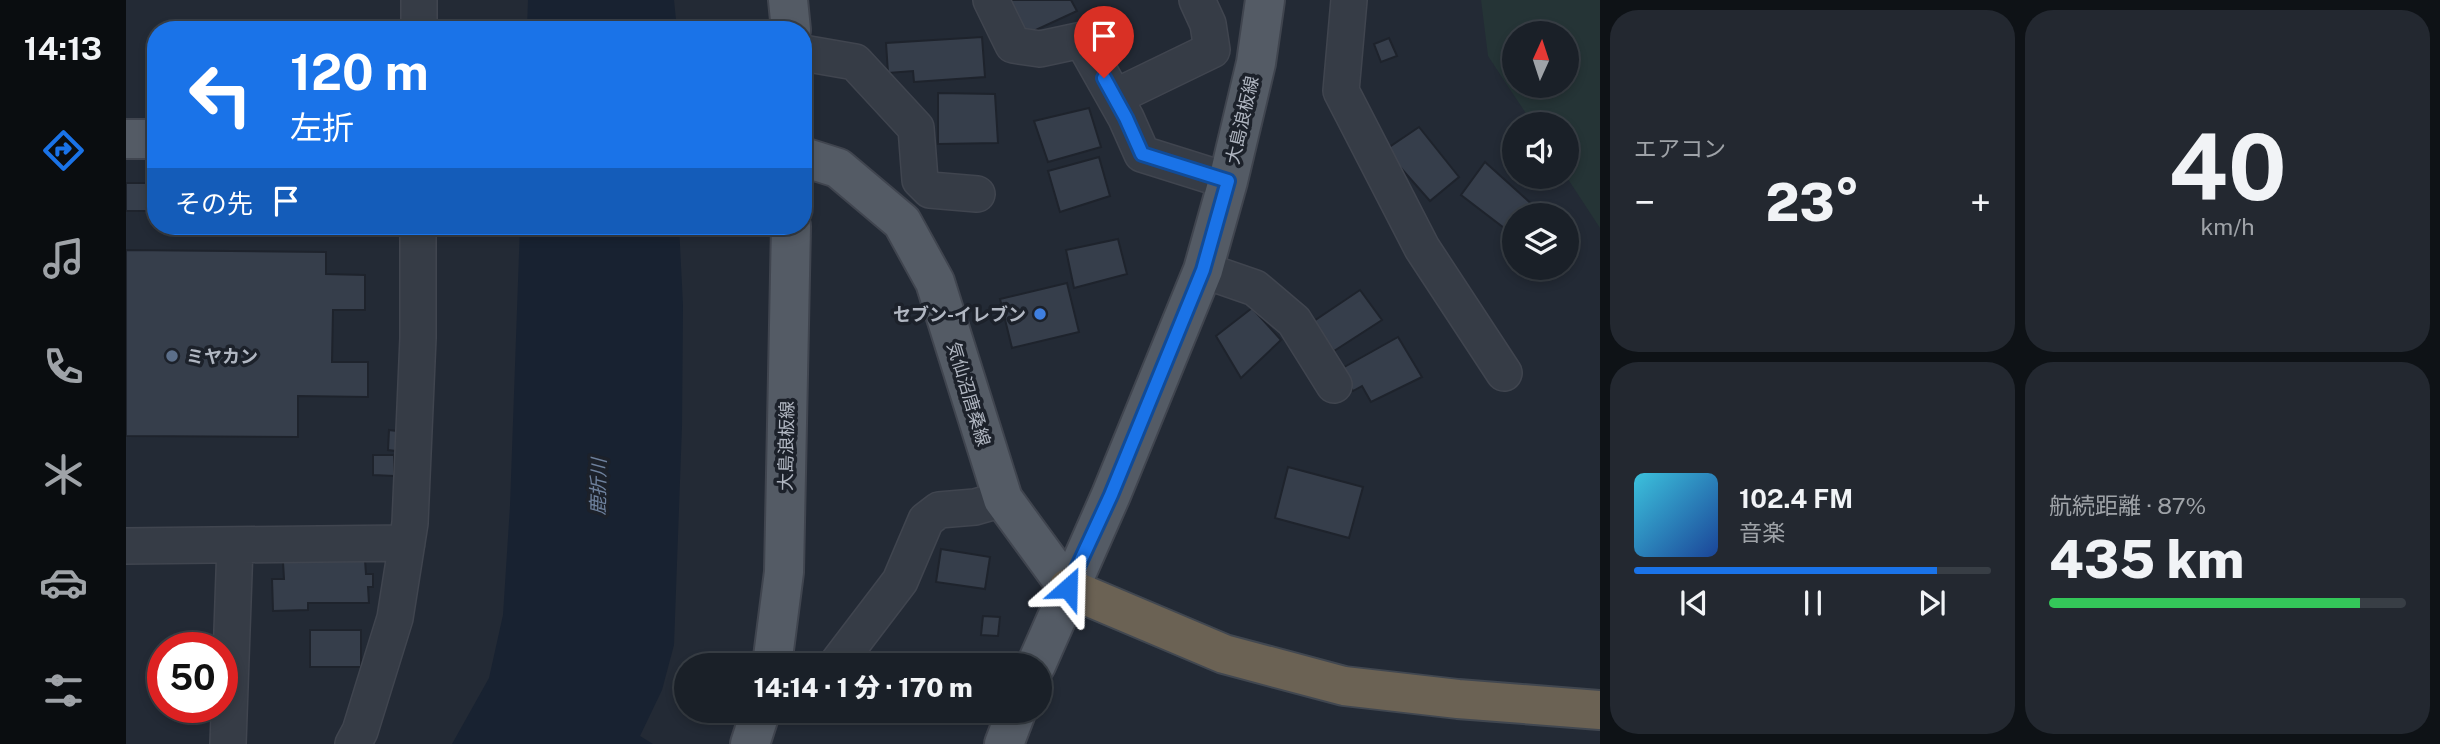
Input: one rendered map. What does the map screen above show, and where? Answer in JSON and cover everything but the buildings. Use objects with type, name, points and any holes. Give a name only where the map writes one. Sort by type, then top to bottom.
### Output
[{"type":"highway","points":[[1068,588],[1224,654],[1344,686],[1600,710]]},
{"type":"highway","points":[[1539,705],[1600,697]]},
{"type":"main road","points":[[788,0],[790,21]]},
{"type":"main road","name":"大島浪板線","points":[[1041,653],[1111,495],[1203,270],[1228,181],[1256,63],[1265,0]]},
{"type":"main road","points":[[126,139],[147,139]]},
{"type":"main road","name":"気仙沼唐桑線","points":[[812,160],[838,168],[902,222],[935,282],[1003,499],[1068,588]]},
{"type":"main road","name":"大島浪板線","points":[[774,653],[784,572],[791,235]]},
{"type":"main road","points":[[1004,744],[1012,723]]},
{"type":"street","points":[[419,0],[419,21]]},
{"type":"street","points":[[991,0],[1013,45],[1040,49],[1082,40],[1115,97],[1142,154],[1228,181]]},
{"type":"street","points":[[1115,97],[1212,50],[1208,24],[1197,0]]},
{"type":"street","points":[[1349,0],[1341,91],[1422,248],[1504,373]]},
{"type":"street","points":[[812,55],[855,62],[915,128],[920,180],[930,190],[977,194]]},
{"type":"street","points":[[353,744],[360,731],[395,618],[410,523],[418,338],[418,235]]},
{"type":"street","points":[[1203,270],[1255,288],[1294,321],[1334,385]]},
{"type":"street","points":[[845,653],[900,581],[926,520],[939,510],[975,507],[1003,499]]},
{"type":"street","points":[[126,546],[407,543]]},
{"type":"street","points":[[228,744],[235,545]]},
{"type":"shaded area","points":[[1481,0],[1600,0],[1600,228],[1574,189],[1579,189],[1579,112],[1525,112],[1516,98],[1579,98],[1579,21],[1502,21],[1502,77],[1488,56]]},
{"type":"water","points":[[528,0],[674,0],[676,21],[527,21]]},
{"type":"water","name":"鹿折川","points":[[520,235],[679,235],[683,305],[682,426],[674,645],[662,690],[640,736],[653,744],[452,744],[489,678],[503,615],[510,506]]},
{"type":"place","name":"セブン-イレブン","points":[[1040,314]]},
{"type":"place","name":"ミヤカン","points":[[172,356]]},
{"type":"route","points":[[1068,588],[1111,495],[1203,270],[1228,181],[1142,154],[1104,78]]}]
